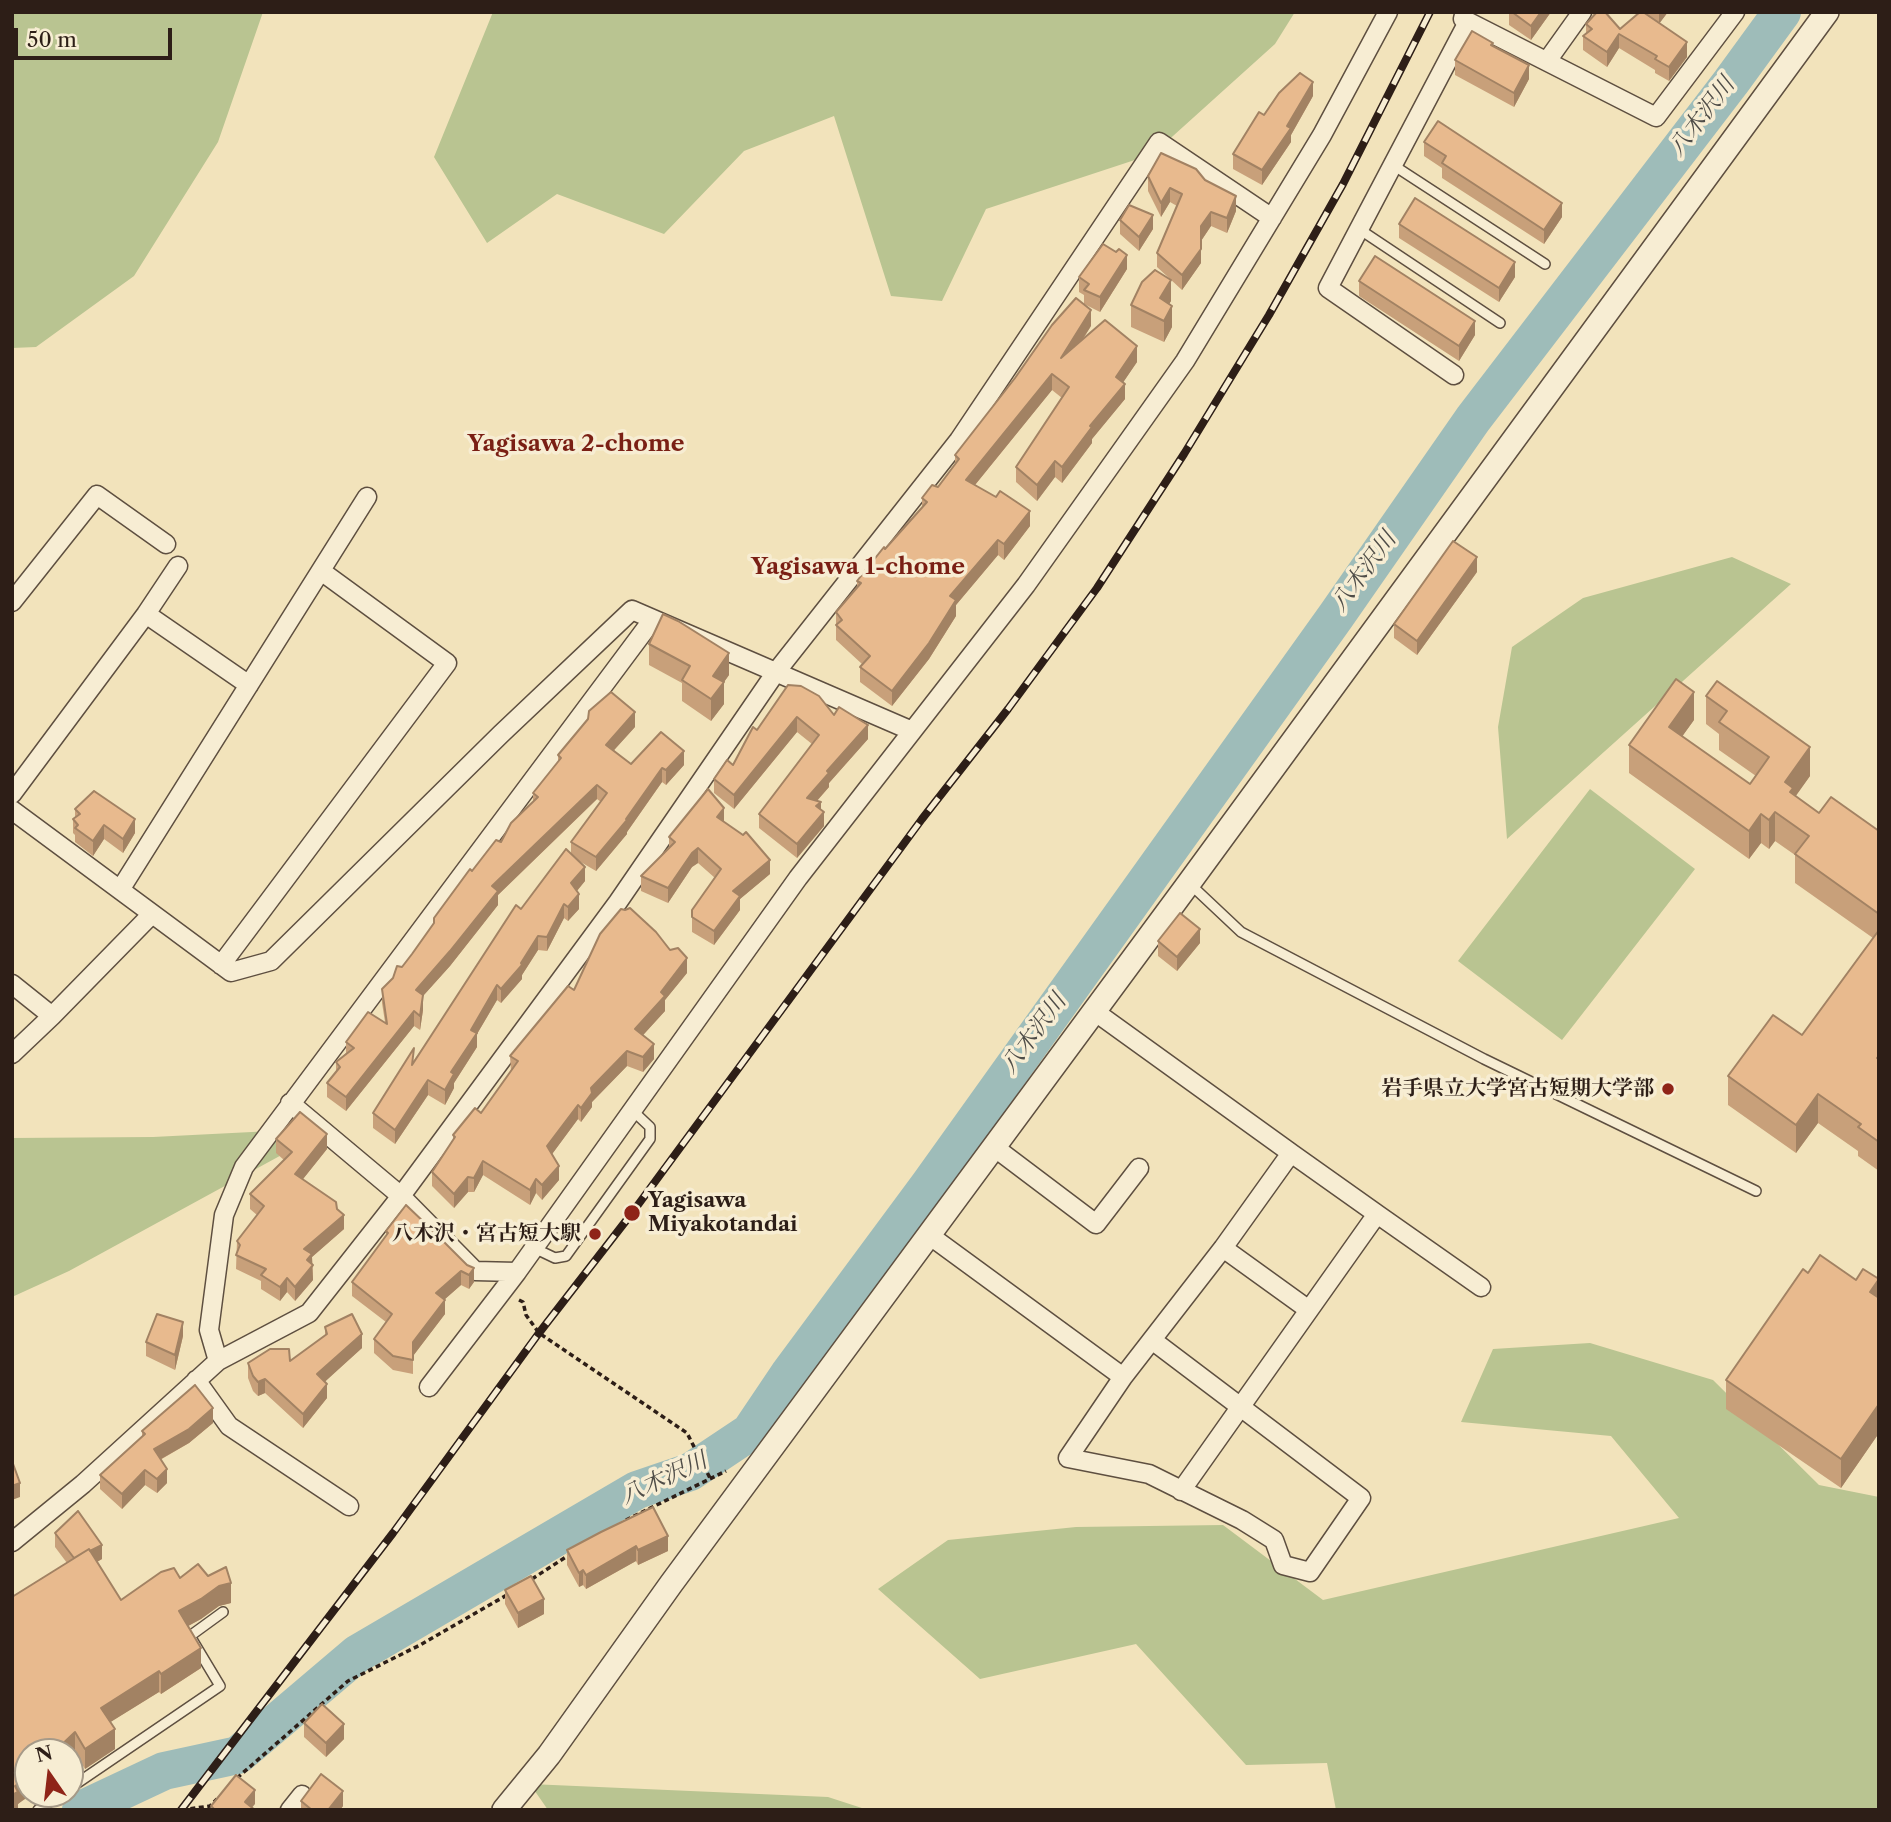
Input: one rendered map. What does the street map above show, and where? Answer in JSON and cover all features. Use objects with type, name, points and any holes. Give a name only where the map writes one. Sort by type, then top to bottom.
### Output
[{"type":"street","points":[[429,1387],[517,1272],[798,878],[1026,585],[1185,361],[1322,135],[1388,12]]},
{"type":"street","points":[[1547,61],[1582,12]]},
{"type":"street","points":[[1454,375],[1328,288],[1467,17],[1656,117],[1735,12]]},
{"type":"street","points":[[504,1810],[549,1755],[671,1584],[1827,12]]},
{"type":"street","points":[[12,1542],[83,1483],[218,1361],[309,1313],[401,1196],[618,902],[776,672],[959,440],[1158,142],[1272,218]]},
{"type":"street","points":[[12,602],[97,495],[166,544]]},
{"type":"street","points":[[120,890],[367,497]]},
{"type":"street","points":[[12,794],[146,614],[178,566]]},
{"type":"street","points":[[221,965],[447,663],[321,571]]},
{"type":"street","points":[[12,810],[231,972],[271,961],[501,734],[632,610],[912,731]]},
{"type":"street","points":[[146,614],[249,685]]},
{"type":"street","points":[[218,1361],[209,1330],[224,1215],[244,1167],[653,619]]},
{"type":"street","points":[[12,1054],[152,914]]},
{"type":"street","points":[[12,984],[52,1016]]},
{"type":"street","points":[[1094,1011],[1481,1287]]},
{"type":"street","points":[[290,1103],[401,1196],[475,1271],[517,1272]]},
{"type":"street","points":[[994,1147],[1096,1224],[1139,1168]]},
{"type":"street","points":[[1152,1340],[1361,1498],[1310,1572],[1283,1565],[1274,1540],[1242,1520],[1149,1474],[1068,1458],[1123,1377],[1223,1248],[1291,1153]]},
{"type":"street","points":[[1181,1491],[1377,1213]]},
{"type":"street","points":[[929,1234],[1123,1377]]},
{"type":"street","points":[[1223,1248],[1309,1310]]},
{"type":"street","points":[[197,1380],[229,1426],[349,1506]]},
{"type":"street","points":[[290,1810],[302,1795]]},
{"type":"lane","points":[[1393,165],[1545,264]]},
{"type":"lane","points":[[1359,229],[1500,323]]},
{"type":"lane","points":[[1189,883],[1241,932],[1484,1059],[1756,1191]]},
{"type":"lane","points":[[534,1248],[555,1258],[566,1256],[650,1139],[650,1128],[632,1110]]},
{"type":"lane","points":[[84,1778],[220,1686],[190,1636],[223,1612]]},
{"type":"path","points":[[502,1292],[523,1302],[526,1315],[539,1333],[687,1433],[710,1478]]},
{"type":"path","points":[[625,1520],[732,1469],[756,1469]]},
{"type":"path","points":[[526,1583],[570,1555]]},
{"type":"path","points":[[229,1787],[348,1681],[419,1645],[515,1590]]},
{"type":"path","points":[[182,1810],[210,1806],[219,1796]]},
{"type":"green space","points":[[12,12],[263,12],[218,142],[134,276],[36,347],[12,348]]},
{"type":"green space","points":[[493,12],[1295,12],[1275,44],[1153,154],[986,209],[942,301],[891,296],[834,116],[744,151],[664,234],[557,194],[487,243],[434,157]]},
{"type":"green space","points":[[1732,557],[1791,584],[1507,839],[1498,727],[1512,647],[1583,598]]},
{"type":"green space","points":[[1590,789],[1695,869],[1562,1040],[1458,961]]},
{"type":"green space","points":[[331,1128],[69,1271],[12,1297],[12,1138],[153,1137]]},
{"type":"green space","points":[[1590,1343],[1713,1380],[1819,1485],[1879,1497],[1879,1810],[1336,1810],[1327,1763],[1246,1765],[1136,1644],[980,1679],[878,1589],[948,1540],[1076,1527],[1223,1525],[1323,1600],[1679,1518],[1611,1436],[1461,1422],[1493,1349]]},
{"type":"green space","points":[[530,1784],[828,1797],[868,1810],[548,1810]]},
{"type":"building","points":[[1512,12],[1541,12],[1531,26]]},
{"type":"building","points":[[1597,12],[1605,12],[1620,29],[1643,12],[1687,42],[1669,67],[1655,59],[1657,56],[1619,34],[1607,52],[1583,36],[1592,29],[1586,24]]},
{"type":"building","points":[[1472,31],[1493,43],[1491,45],[1529,65],[1514,93],[1455,60]]},
{"type":"building","points":[[1300,73],[1313,82],[1287,126],[1291,128],[1262,170],[1233,154],[1259,112],[1264,115],[1279,93]]},
{"type":"building","points":[[1438,121],[1562,203],[1544,230],[1442,163],[1446,156],[1424,142]]},
{"type":"building","points":[[1161,153],[1196,169],[1205,180],[1236,196],[1227,218],[1211,212],[1201,226],[1201,249],[1182,275],[1157,253],[1182,194],[1170,188],[1161,203],[1148,176]]},
{"type":"building","points":[[1415,198],[1515,262],[1499,288],[1399,224]]},
{"type":"building","points":[[1129,205],[1153,215],[1139,237],[1120,220]]},
{"type":"building","points":[[1103,244],[1116,252],[1119,249],[1127,255],[1100,297],[1084,290],[1089,284],[1079,277]]},
{"type":"building","points":[[1375,256],[1475,321],[1459,346],[1359,281]]},
{"type":"building","points":[[1155,270],[1171,280],[1160,298],[1172,306],[1164,321],[1131,305],[1142,282]]},
{"type":"building","points":[[1076,298],[1091,310],[1061,358],[1105,320],[1137,346],[1116,377],[1125,384],[1090,426],[1092,427],[1062,467],[1055,461],[1037,485],[1016,467],[1069,387],[1052,374],[966,480],[996,497],[1000,491],[1030,511],[1004,544],[998,540],[950,596],[956,600],[929,643],[892,691],[860,667],[870,656],[836,625],[842,620],[836,612],[861,583],[857,581],[884,547],[885,549],[927,502],[922,498],[932,485],[938,487],[959,459],[955,455],[1052,325]]},
{"type":"building","points":[[1453,541],[1477,557],[1417,641],[1394,624]]},
{"type":"building","points":[[663,614],[729,653],[713,676],[724,682],[711,699],[682,680],[690,666],[649,644]]},
{"type":"building","points":[[1676,679],[1694,692],[1669,727],[1750,784],[1769,757],[1719,722],[1727,711],[1706,696],[1717,681],[1810,747],[1785,782],[1793,788],[1790,792],[1819,813],[1831,797],[1879,831],[1879,914],[1795,854],[1809,836],[1775,812],[1769,820],[1761,814],[1749,831],[1629,745]]},
{"type":"building","points":[[788,685],[801,686],[819,696],[834,715],[839,707],[868,725],[807,798],[821,802],[816,806],[824,812],[797,844],[759,814],[819,735],[797,717],[734,795],[714,779],[727,760],[733,765],[753,727],[757,730]]},
{"type":"building","points":[[611,692],[635,712],[606,745],[631,764],[661,732],[684,751],[666,770],[662,768],[627,820],[596,857],[571,842],[607,793],[597,785],[492,886],[498,891],[416,990],[423,995],[420,1016],[414,1011],[346,1097],[327,1083],[340,1067],[336,1062],[354,1048],[346,1042],[368,1012],[387,1024],[382,989],[393,978],[397,966],[402,967],[412,954],[434,923],[434,918],[470,869],[472,871],[496,840],[501,842],[511,823],[538,797],[533,793],[561,758],[558,755],[588,719],[589,711]]},
{"type":"building","points":[[708,789],[724,808],[717,817],[743,835],[746,832],[770,860],[733,891],[740,896],[714,931],[692,917],[692,910],[721,869],[698,848],[668,888],[641,876],[675,842],[669,837]]},
{"type":"building","points":[[94,791],[135,819],[123,839],[104,825],[93,841],[75,828],[78,825],[73,819],[80,814],[75,809]]},
{"type":"building","points":[[566,849],[585,867],[571,883],[579,894],[568,907],[564,904],[547,937],[538,936],[522,965],[501,989],[497,985],[471,1030],[477,1033],[451,1072],[454,1074],[445,1090],[428,1080],[395,1130],[373,1113],[414,1048],[412,1065],[516,905],[521,909]]},
{"type":"building","points":[[630,908],[656,932],[670,950],[678,948],[687,958],[661,992],[665,996],[635,1029],[654,1044],[643,1057],[627,1051],[591,1088],[592,1093],[581,1108],[578,1105],[547,1146],[559,1166],[542,1185],[536,1179],[530,1190],[483,1161],[474,1178],[468,1177],[454,1194],[432,1172],[455,1137],[453,1135],[475,1108],[481,1113],[518,1061],[510,1056],[568,986],[574,990],[600,934],[621,909]]},
{"type":"building","points":[[1180,913],[1200,929],[1177,957],[1158,941]]},
{"type":"building","points":[[1879,930],[1879,1142],[1858,1127],[1861,1124],[1818,1094],[1796,1125],[1728,1076],[1773,1015],[1802,1035]]},
{"type":"building","points":[[300,1112],[327,1134],[295,1174],[336,1202],[337,1209],[344,1215],[304,1249],[312,1254],[307,1260],[313,1265],[295,1287],[287,1278],[280,1287],[261,1275],[266,1269],[236,1255],[240,1245],[237,1241],[264,1206],[250,1194],[292,1152],[276,1139]]},
{"type":"building","points":[[406,1205],[427,1225],[425,1227],[435,1233],[467,1265],[474,1268],[469,1275],[461,1271],[436,1293],[445,1300],[413,1342],[413,1360],[393,1356],[374,1339],[392,1314],[352,1282]]},
{"type":"building","points":[[1820,1255],[1856,1280],[1863,1269],[1879,1279],[1870,1292],[1879,1298],[1879,1404],[1841,1459],[1726,1380],[1803,1269],[1808,1273]]},
{"type":"building","points":[[157,1314],[183,1322],[175,1355],[146,1342]]},
{"type":"building","points":[[352,1314],[362,1334],[317,1374],[327,1384],[303,1414],[265,1379],[258,1382],[253,1376],[248,1363],[270,1349],[289,1349],[290,1361],[327,1334],[325,1327]]},
{"type":"building","points":[[195,1385],[213,1408],[189,1429],[154,1449],[167,1469],[157,1479],[145,1470],[122,1494],[100,1475],[145,1434],[142,1431]]},
{"type":"building","points":[[12,1461],[20,1483],[12,1486]]},
{"type":"building","points":[[653,1507],[668,1536],[638,1550],[636,1546],[586,1575],[583,1570],[579,1573],[567,1550]]},
{"type":"building","points":[[78,1511],[102,1545],[74,1558],[55,1533]]},
{"type":"building","points":[[89,1549],[121,1600],[161,1572],[174,1568],[180,1578],[198,1564],[208,1576],[226,1567],[231,1583],[219,1586],[179,1611],[201,1648],[101,1708],[115,1729],[85,1749],[84,1738],[79,1738],[75,1732],[69,1738],[14,1738],[12,1795],[12,1597]]},
{"type":"building","points":[[531,1576],[544,1599],[518,1613],[505,1590]]},
{"type":"building","points":[[322,1704],[344,1724],[326,1743],[304,1723]]},
{"type":"building","points":[[321,1774],[343,1791],[328,1810],[312,1810],[301,1801]]},
{"type":"building","points":[[236,1775],[255,1790],[245,1802],[255,1810],[215,1810],[211,1806]]},
{"type":"waterway","name":"八木沢川","points":[[81,1810],[164,1771],[238,1755],[357,1654],[637,1490],[690,1472],[750,1432],[789,1374],[929,1185],[1336,616],[1473,419],[1782,12]]},
{"type":"railway","points":[[181,1810],[393,1533],[539,1333],[632,1213],[922,819],[1008,709],[1097,588],[1184,454],[1269,315],[1343,184],[1430,12]]},
{"type":"place","name":"岩手県立大学宮古短期大学部","points":[[1668,1089]]},
{"type":"place","name":"Yagisawa Miyakotandai","points":[[632,1213]]},
{"type":"place","name":"八木沢・宮古短大駅","points":[[595,1234]]},
{"type":"district","name":"Yagisawa 2-chome","points":[[576,444]]},
{"type":"district","name":"Yagisawa 1-chome","points":[[858,567]]}]
